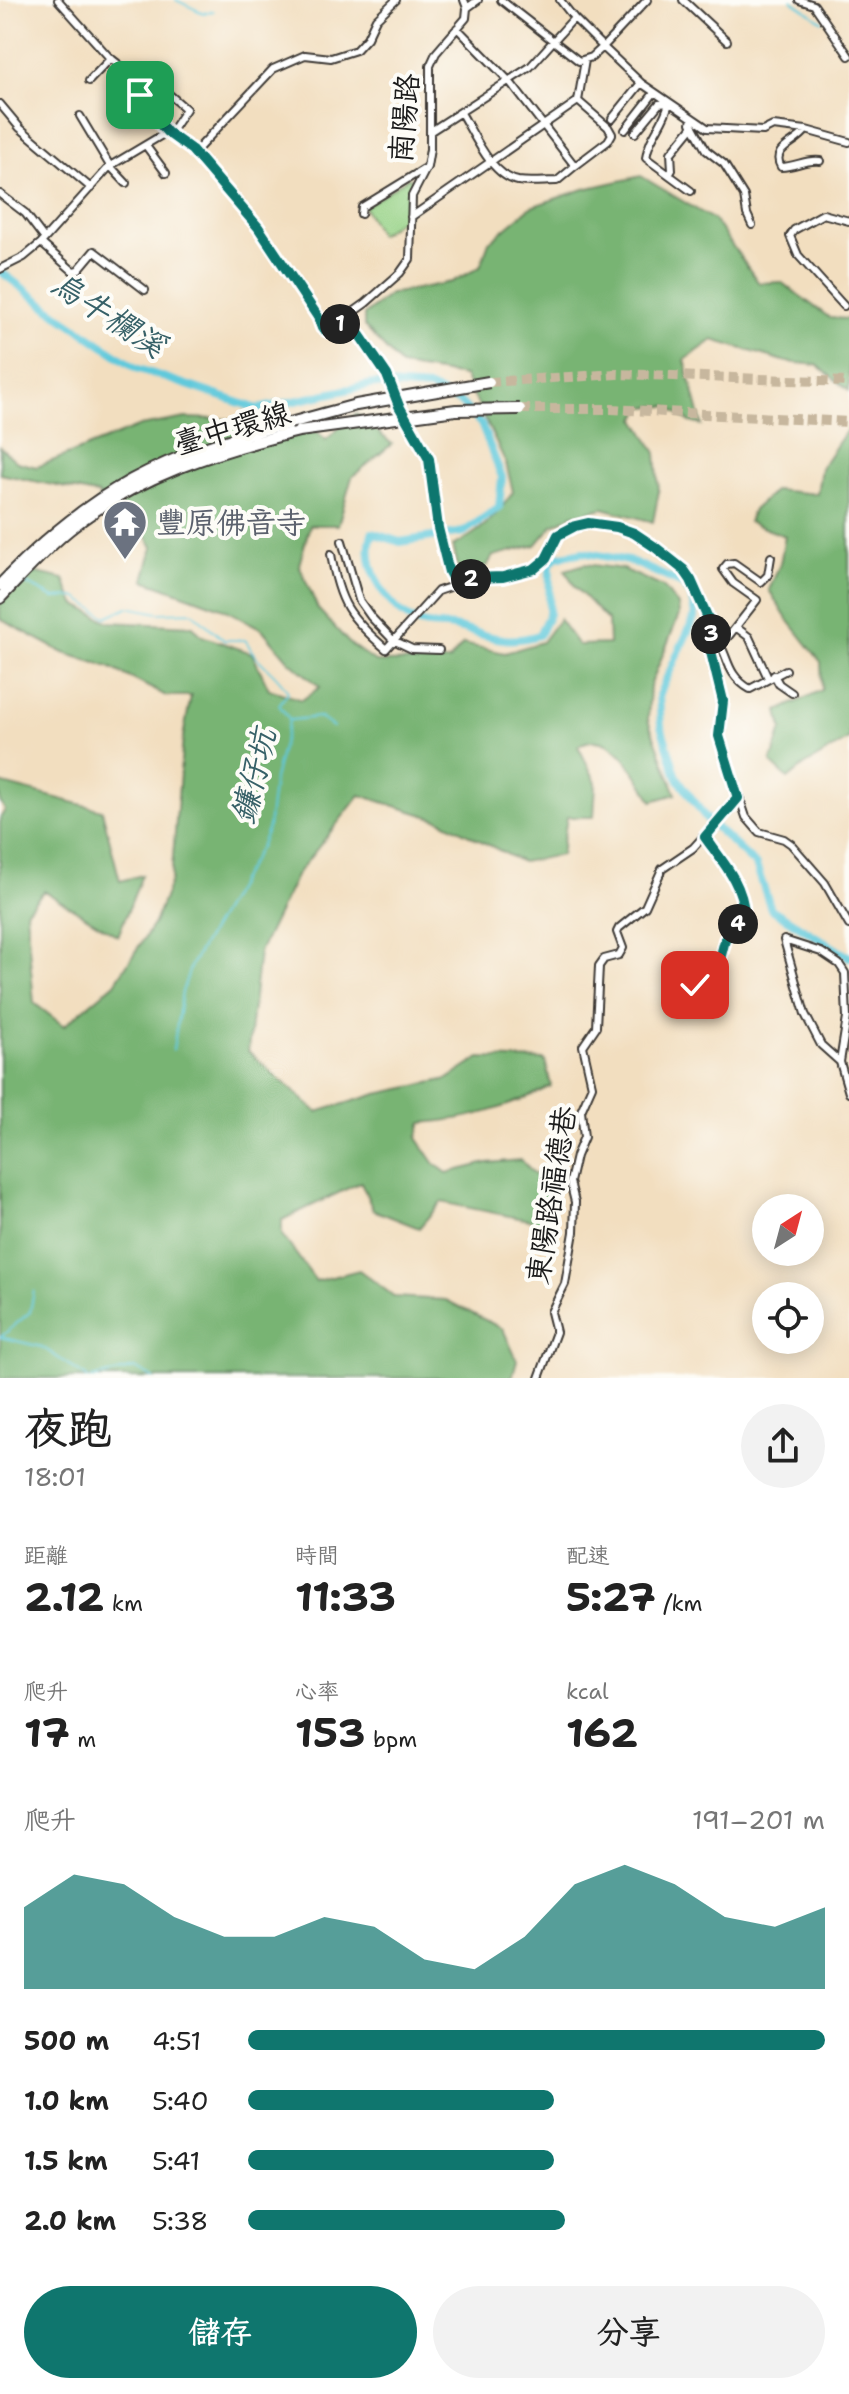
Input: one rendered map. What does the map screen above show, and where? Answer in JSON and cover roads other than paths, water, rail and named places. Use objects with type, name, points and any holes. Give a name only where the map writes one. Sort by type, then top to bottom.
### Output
[{"type":"highway","name":"臺中環線","points":[[0,598],[11,579],[66,521],[132,477],[236,436],[356,405],[489,382]]},
{"type":"highway","name":"臺中環線","points":[[11,579],[70,529],[117,497],[150,479],[240,445],[299,431],[456,410],[520,409]]},
{"type":"street","points":[[58,0],[111,58],[131,74],[146,108],[168,132],[194,153],[273,69],[305,55],[331,58],[356,50],[367,38],[376,19],[396,0]]},
{"type":"street","points":[[464,0],[467,8],[478,0]]},
{"type":"street","points":[[501,0],[579,61],[603,47],[647,0]]},
{"type":"street","points":[[560,0],[574,18],[641,83],[692,122],[707,128],[763,131],[773,126],[806,130],[849,142]]},
{"type":"street","points":[[683,0],[727,41]]},
{"type":"street","points":[[799,0],[814,5],[849,56]]},
{"type":"street","name":"南陽路","points":[[194,153],[258,227],[318,317],[322,328],[330,330],[348,318],[406,266],[411,252],[412,196],[427,167],[431,131],[428,110],[430,66],[436,53],[466,18],[467,8]]},
{"type":"street","points":[[431,131],[530,67],[574,18]]},
{"type":"street","points":[[457,28],[510,82],[575,166]]},
{"type":"street","points":[[89,81],[111,58]]},
{"type":"street","points":[[411,217],[578,101],[585,60]]},
{"type":"street","points":[[612,119],[641,83]]},
{"type":"street","points":[[2,268],[24,257],[42,240],[110,166],[168,132],[186,109],[162,88]]},
{"type":"street","points":[[625,130],[654,93]]},
{"type":"street","points":[[116,114],[140,95]]},
{"type":"street","points":[[461,113],[490,160],[515,181],[557,181],[608,141],[612,134],[578,101]]},
{"type":"street","points":[[635,133],[659,104],[669,103]]},
{"type":"street","points":[[669,103],[665,118],[648,143],[646,158],[691,191]]},
{"type":"street","points":[[0,104],[20,128],[91,188]]},
{"type":"street","points":[[80,116],[110,166],[126,183]]},
{"type":"street","points":[[669,175],[672,170],[671,153],[692,122]]},
{"type":"street","points":[[692,122],[706,150],[724,164],[744,196],[752,225]]},
{"type":"street","points":[[806,130],[803,136],[777,155],[778,162],[781,167],[791,167],[809,159],[820,161]]},
{"type":"street","points":[[146,146],[166,173]]},
{"type":"street","points":[[361,214],[362,207],[427,167]]},
{"type":"street","points":[[0,194],[25,213],[42,240],[73,271],[78,270],[94,251],[145,290]]},
{"type":"street","points":[[844,306],[798,255],[790,236],[794,230],[823,214],[849,221]]},
{"type":"street","points":[[348,318],[382,368],[429,459],[441,543],[456,585]]},
{"type":"street","points":[[331,554],[334,575],[348,612],[386,649],[438,591],[473,578],[503,577],[534,569],[546,559],[558,535],[575,526],[588,523],[634,533],[684,570],[699,596],[711,628],[710,648],[723,701],[719,736],[746,817],[759,832],[791,844],[825,883],[849,925]]},
{"type":"street","points":[[342,541],[359,600],[371,617],[393,640],[412,649],[439,650]]},
{"type":"street","points":[[711,628],[728,637],[757,600],[733,583],[723,569],[734,563],[761,582],[768,575],[771,557]]},
{"type":"street","points":[[737,628],[749,637],[771,677],[792,693]]},
{"type":"street","points":[[711,637],[719,642],[735,680],[750,689],[786,670]]},
{"type":"street","name":"東陽路福德巷","points":[[539,1378],[556,1332],[551,1312],[565,1284],[574,1232],[575,1202],[570,1182],[584,1137],[581,1111],[592,1086],[583,1046],[596,1027],[599,966],[604,959],[619,955],[623,948],[617,932],[619,928],[645,907],[662,869],[705,837],[738,798]]},
{"type":"street","points":[[695,985],[710,975],[719,963],[725,940],[744,914],[741,893],[705,837]]},
{"type":"street","points":[[840,1062],[821,1045],[805,1014],[784,940],[821,952],[847,971],[847,1018],[840,1062],[849,1093]]},
{"type":"waterway","points":[[176,0],[203,13],[214,11]]},
{"type":"waterway","points":[[791,0],[822,21]]},
{"type":"waterway","name":"烏牛欄溪","points":[[0,271],[136,368],[258,409],[373,384],[430,388],[461,403],[481,424],[502,477],[499,507],[464,532],[400,542],[372,533],[370,559],[373,572],[386,596],[405,615],[420,624],[515,639],[539,635],[549,614],[550,564],[556,557],[583,552],[633,562],[680,583],[691,593],[695,616],[659,695],[661,726],[677,777],[705,817],[756,865],[771,909],[849,957]]},
{"type":"waterway","name":"鐮仔坑","points":[[21,581],[54,598],[76,597],[106,617],[128,607],[159,613],[192,612],[224,640],[245,640],[288,692],[279,705],[290,720]]},
{"type":"waterway","points":[[291,720],[319,717],[333,727]]},
{"type":"waterway","name":"鐮仔坑","points":[[173,1050],[182,992],[191,965],[260,847],[268,827],[274,779],[289,721]]},
{"type":"waterway","points":[[2,1336],[30,1312],[34,1291]]},
{"type":"waterway","points":[[0,1337],[42,1347],[88,1378]]},
{"type":"waterway","points":[[92,1378],[135,1368],[153,1378]]},
{"type":"tunnel","points":[[489,382],[617,374],[849,382]]},
{"type":"tunnel","points":[[520,409],[612,409],[849,422]]},
{"type":"place","name":"豐原佛音寺","points":[[125,561]]}]
